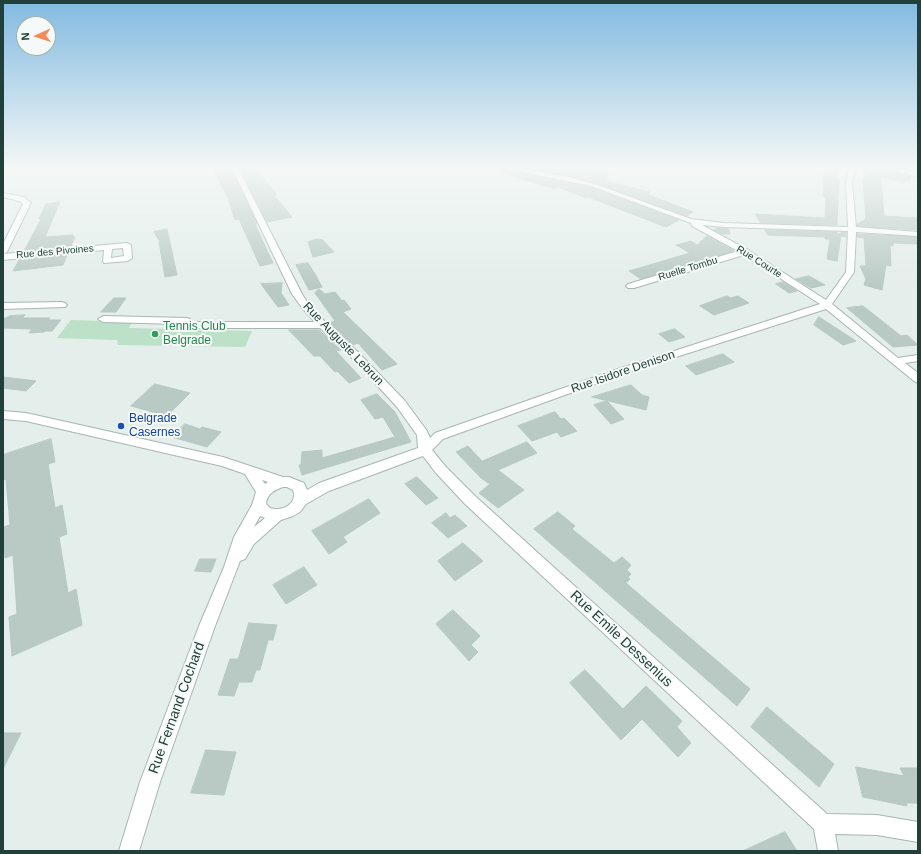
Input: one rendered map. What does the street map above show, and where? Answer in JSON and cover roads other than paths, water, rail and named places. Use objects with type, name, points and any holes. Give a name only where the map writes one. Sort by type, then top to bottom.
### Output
[{"type":"street","points":[[3,252],[5,244],[24,208]]},
{"type":"street","name":"Rue Auguste Lebrun","points":[[255,208],[297,294],[306,307],[355,355],[401,404],[423,434],[425,450]]},
{"type":"street","points":[[655,208],[690,221],[724,225],[852,229],[918,234]]},
{"type":"street","points":[[827,305],[850,272],[852,229],[849,208]]},
{"type":"street","name":"Rue Courte","points":[[690,221],[745,252],[827,305],[918,379]]},
{"type":"street","name":"Rue des Pivoines","points":[[3,257],[108,247]]},
{"type":"street","name":"Ruelle Tombu","points":[[631,286],[745,252]]},
{"type":"street","points":[[3,306],[62,305]]},
{"type":"street","name":"Rue Isidore Denison","points":[[425,450],[438,436],[619,372],[827,305]]},
{"type":"street","points":[[103,319],[187,321],[186,325],[323,325]]},
{"type":"street","points":[[897,361],[918,358]]},
{"type":"street","points":[[3,415],[26,417],[223,462],[283,482],[295,484],[300,494]]},
{"type":"street","points":[[249,470],[261,499],[264,512],[277,515],[292,510],[300,494],[324,487],[425,450]]},
{"type":"street","name":"Rue Emile Dessenius","points":[[425,450],[470,500],[823,824]]},
{"type":"street","points":[[261,499],[272,486],[283,482]]},
{"type":"street","name":"Rue Fernand Cochard","points":[[129,851],[150,782],[207,626],[231,568],[241,536],[261,499]]},
{"type":"street","name":"Rue Fernand Cochard","points":[[231,568],[249,540],[277,515]]},
{"type":"street","points":[[828,851],[823,824],[878,825],[918,832]]},
{"type":"place","name":"Tennis Club Belgrade","points":[[155,334]]},
{"type":"place","name":"Belgrade Casernes","points":[[121,426]]}]
